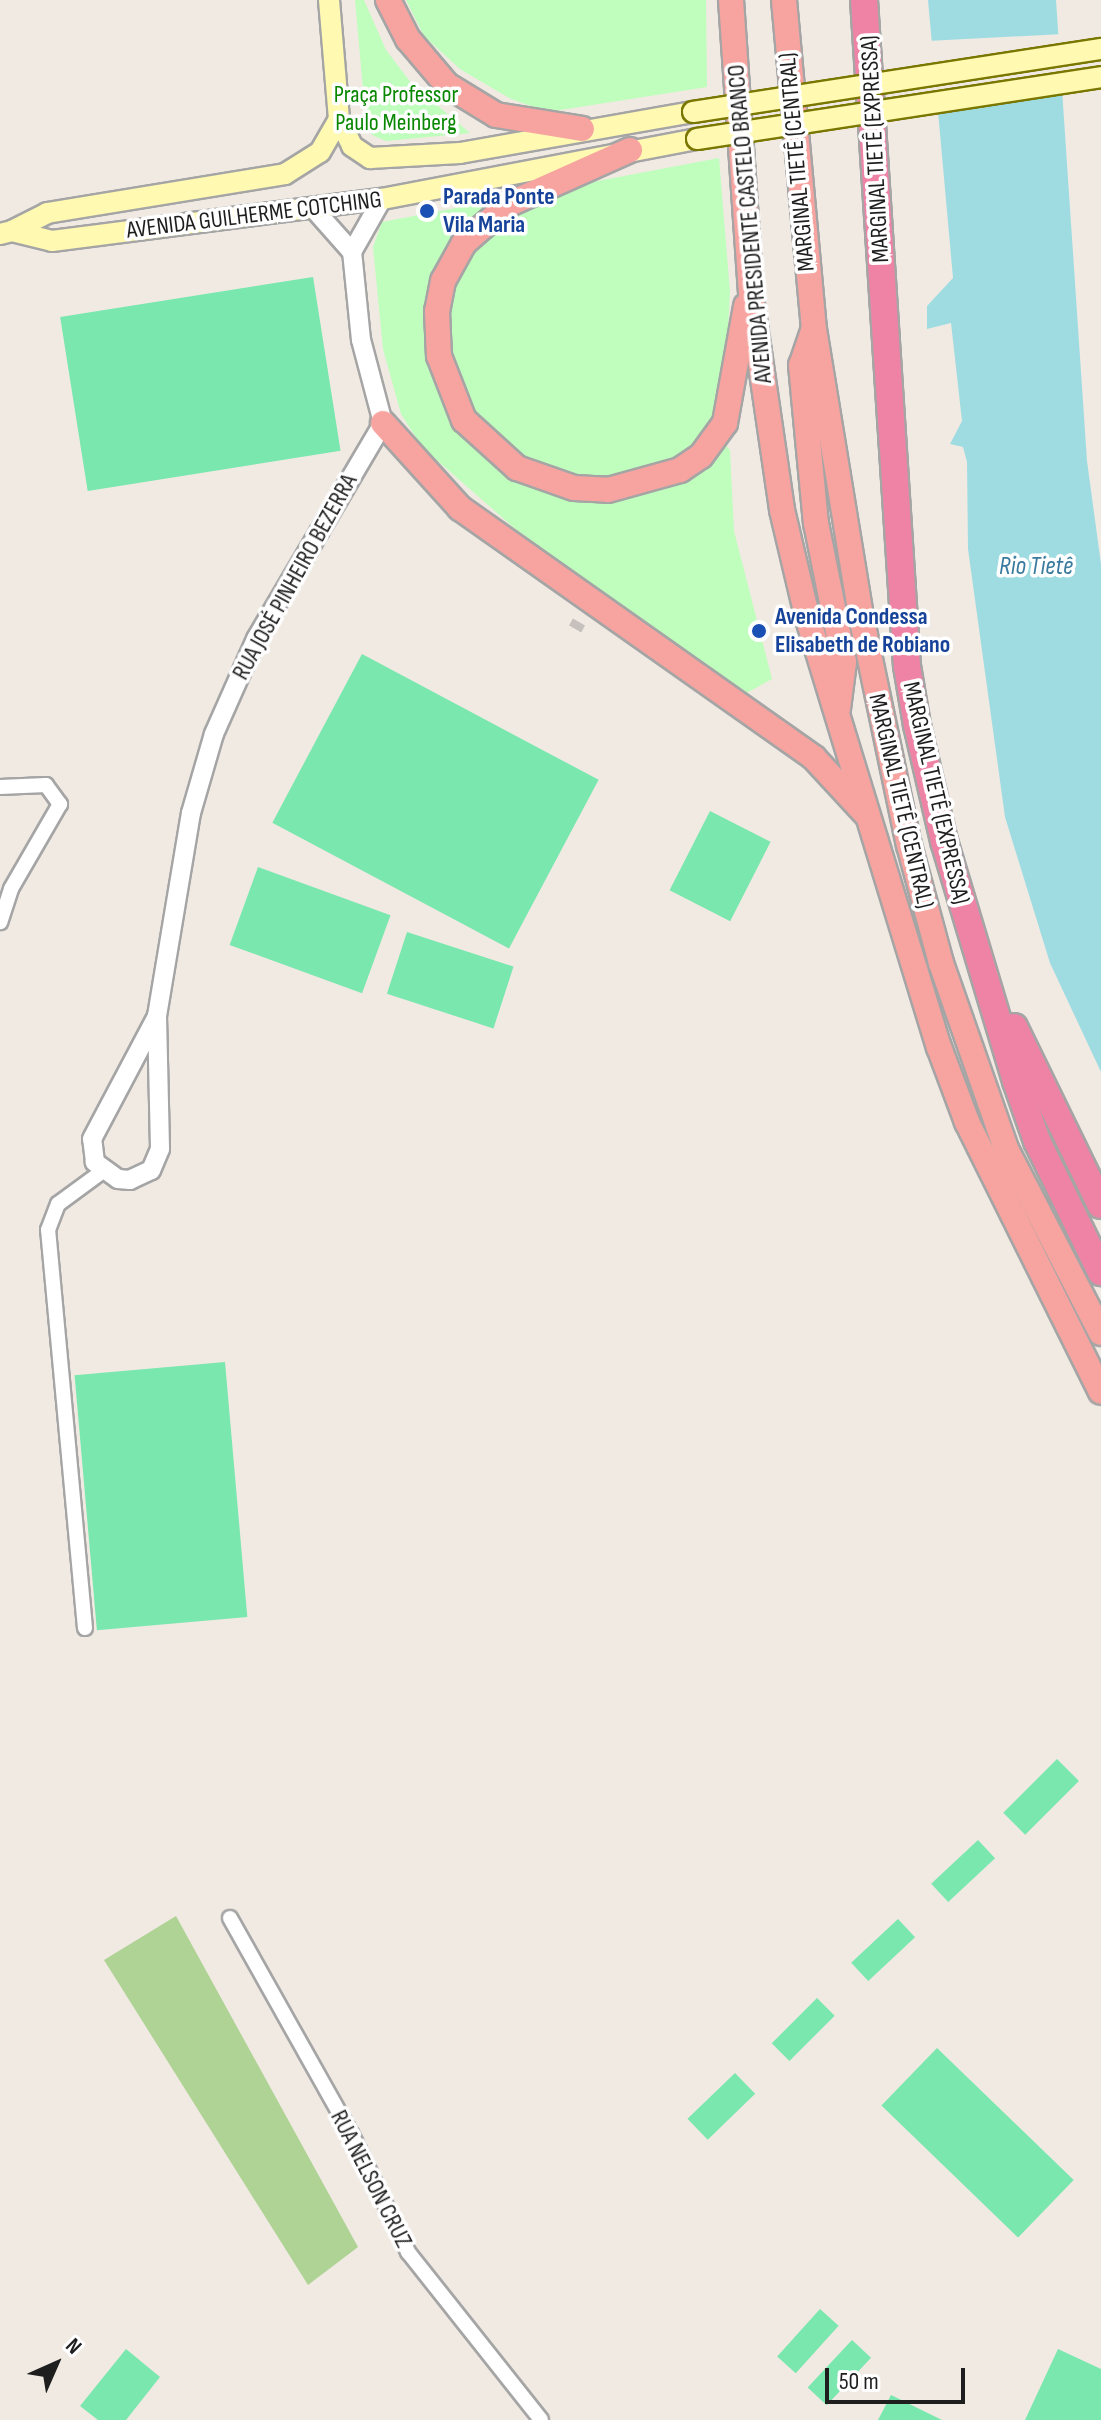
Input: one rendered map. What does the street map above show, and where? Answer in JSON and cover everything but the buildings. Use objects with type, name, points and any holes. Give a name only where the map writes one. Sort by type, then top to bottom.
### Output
[{"type":"highway","points":[[388,0],[408,39],[447,85],[496,115],[582,129]]},
{"type":"highway","name":"AVENIDA PRESIDENTE CASTELO BRANCO","points":[[731,0],[751,297],[782,510],[837,720],[870,818]]},
{"type":"highway","name":"MARGINAL TIETÊ (CENTRAL)","points":[[784,0],[814,329],[881,724],[941,963],[1006,1149],[1101,1333]]},
{"type":"highway","name":"MARGINAL TIETÊ (EXPRESSA)","points":[[864,0],[907,666],[944,841],[987,993],[1037,1141],[1101,1272]]},
{"type":"highway","points":[[630,150],[509,204],[464,243],[443,281],[437,311],[439,356],[464,420],[517,468],[574,488],[608,490],[680,470],[701,456],[725,423],[742,316],[751,297]]},
{"type":"highway","points":[[814,329],[801,365],[816,523],[844,662],[837,720]]},
{"type":"highway","points":[[383,423],[460,508],[814,758],[870,818],[939,1047],[967,1122],[1101,1392]]},
{"type":"highway","points":[[987,993],[1010,1018],[1084,1176],[1101,1205]]},
{"type":"main road","points":[[6,233],[47,213],[285,174],[320,152],[339,119],[329,0]]},
{"type":"main road","name":"AVENIDA GUILHERME COTCHING","points":[[339,119],[359,152],[389,159],[460,153],[582,129],[1101,49]]},
{"type":"main road","name":"AVENIDA GUILHERME COTCHING","points":[[6,233],[52,241],[382,199],[630,150],[1101,77]]},
{"type":"street","points":[[382,199],[352,252],[361,340],[383,423]]},
{"type":"street","points":[[313,208],[352,252]]},
{"type":"street","name":"RUA JOSÉ PINHEIRO BEZERRA","points":[[157,1016],[92,1139],[95,1162],[103,1171],[130,1180],[157,1161],[163,1109],[157,1016],[191,813],[214,734],[256,639],[383,423]]},
{"type":"street","points":[[0,787],[54,789],[59,810],[6,889],[0,922]]},
{"type":"street","points":[[85,1628],[48,1230],[58,1204],[103,1171]]},
{"type":"street","name":"RUA NELSON CRUZ","points":[[230,1918],[352,2135],[408,2252],[541,2420]]},
{"type":"green space","name":"Praça Professor Paulo Meinberg","points":[[355,0],[364,0],[386,50],[412,84],[470,133],[386,141],[372,135],[366,123]]},
{"type":"green space","points":[[406,0],[706,0],[707,87],[548,112],[511,99],[460,69],[424,36]]},
{"type":"green space","points":[[719,158],[730,292],[727,349],[712,430],[730,450],[734,531],[772,679],[741,696],[513,527],[422,447],[401,414],[383,349],[373,247],[382,222]]},
{"type":"green space","points":[[313,277],[341,451],[88,491],[60,317]]},
{"type":"green space","points":[[362,654],[599,780],[509,948],[272,823]]},
{"type":"green space","points":[[710,811],[771,842],[730,921],[670,890]]},
{"type":"green space","points":[[258,867],[390,915],[362,993],[230,945]]},
{"type":"green space","points":[[407,932],[514,967],[493,1028],[387,994]]},
{"type":"green space","points":[[225,1362],[247,1617],[97,1630],[75,1375]]},
{"type":"green space","points":[[1057,1759],[1079,1781],[1025,1835],[1003,1813]]},
{"type":"green space","points":[[978,1840],[995,1858],[948,1902],[931,1884]]},
{"type":"green space","points":[[176,1916],[358,2247],[308,2285],[104,1960]]},
{"type":"green space","points":[[898,1919],[915,1937],[868,1981],[851,1963]]},
{"type":"green space","points":[[817,1998],[835,2016],[789,2061],[772,2043]]},
{"type":"green space","points":[[937,2048],[1074,2180],[1018,2238],[881,2106]]},
{"type":"green space","points":[[735,2073],[755,2094],[708,2140],[688,2119]]},
{"type":"green space","points":[[820,2309],[839,2326],[796,2373],[777,2357]]},
{"type":"green space","points":[[852,2340],[871,2358],[827,2405],[808,2388]]},
{"type":"green space","points":[[126,2349],[160,2377],[126,2420],[98,2420],[80,2406]]},
{"type":"green space","points":[[1058,2349],[1101,2369],[1101,2420],[1025,2420]]},
{"type":"green space","points":[[891,2395],[942,2420],[878,2420]]},
{"type":"water","name":"Rio Tietê","points":[[928,0],[1056,0],[1087,461],[1101,564],[1101,1072],[1050,963],[1005,817],[968,549],[967,462],[963,447],[950,444],[962,421],[951,323],[927,329],[927,306],[953,278]]},
{"type":"pier","points":[[1063,34],[1066,93],[930,100],[927,41]]},
{"type":"tunnel","points":[[575,629],[579,622]]},
{"type":"place","name":"Parada Ponte Vila Maria","points":[[427,211]]},
{"type":"place","name":"Avenida Condessa Elisabeth de Robiano","points":[[759,631]]}]
